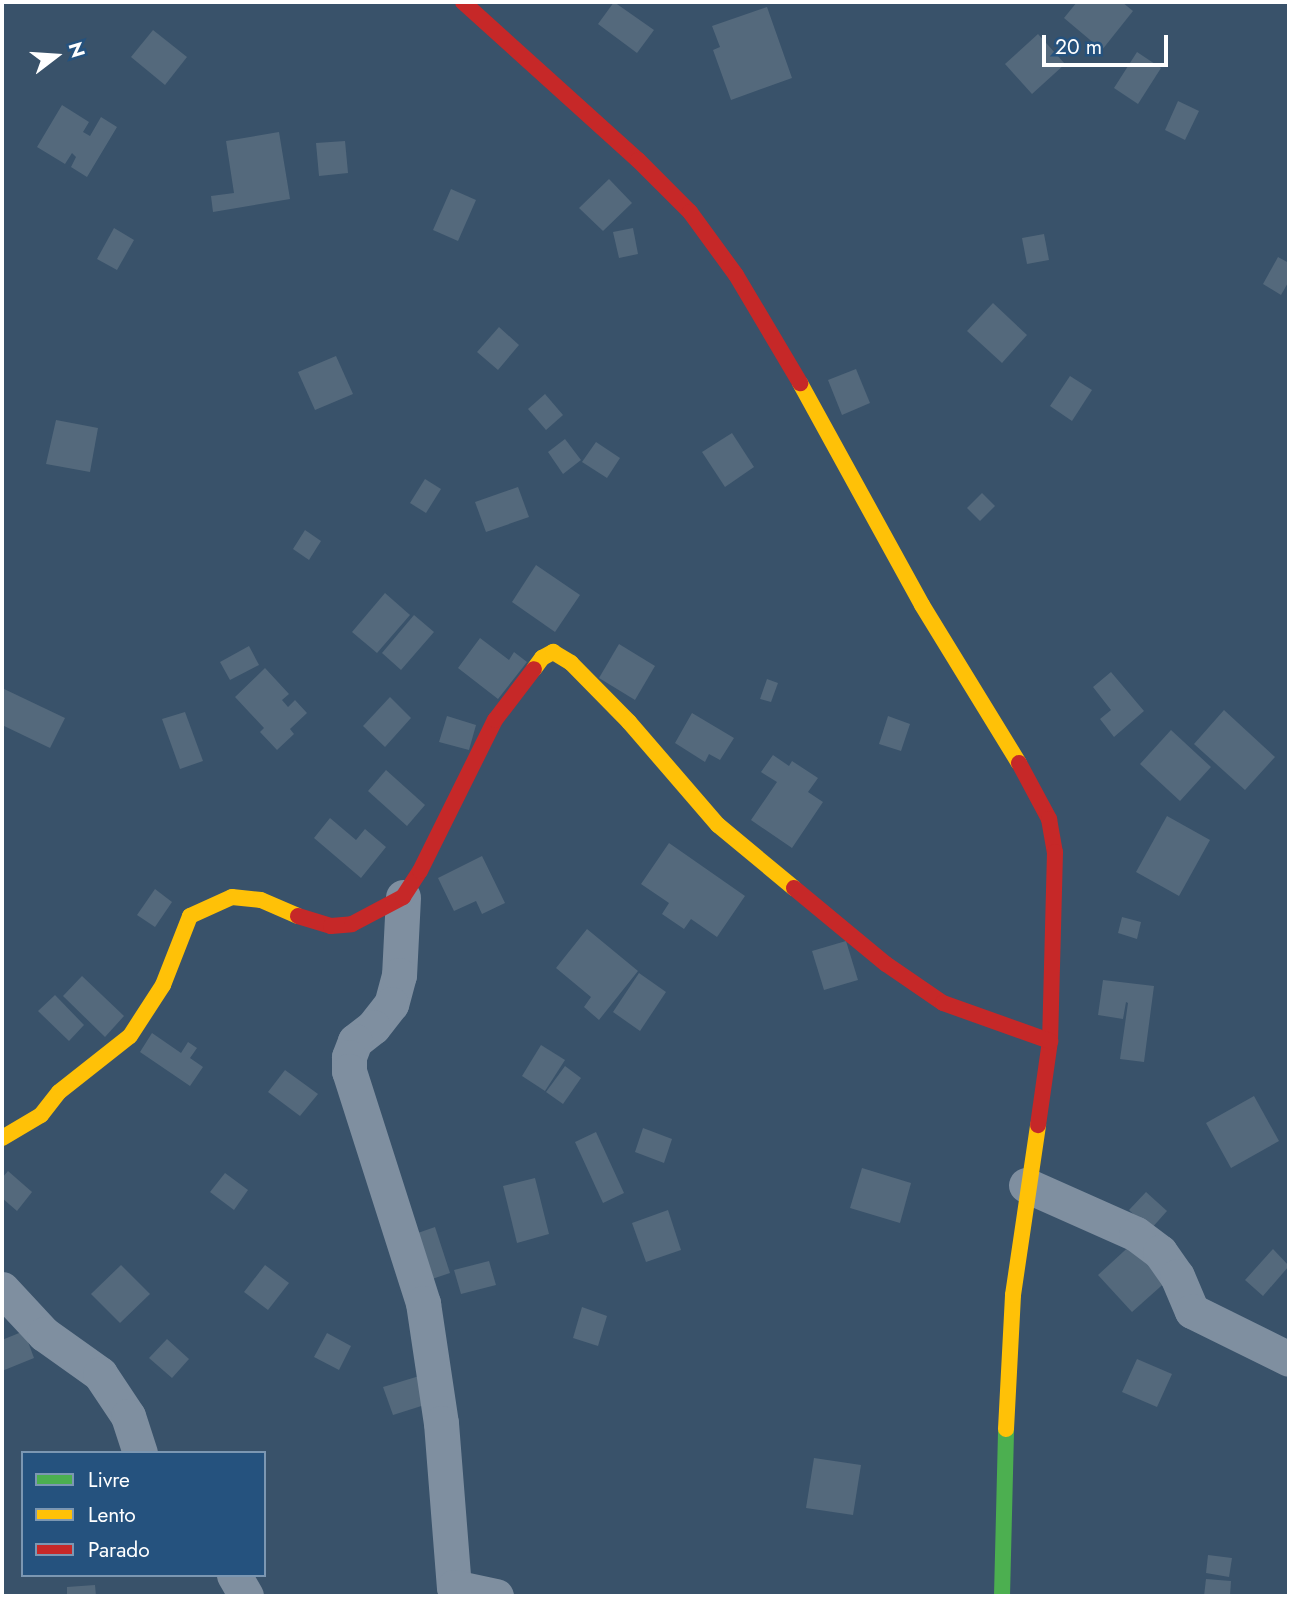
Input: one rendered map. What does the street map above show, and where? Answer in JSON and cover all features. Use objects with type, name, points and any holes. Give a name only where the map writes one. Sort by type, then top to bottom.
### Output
[{"type":"street","points":[[463,2],[638,160],[690,212],[736,275],[813,406],[922,605],[1035,790],[1049,819],[1055,852],[1050,1041],[1013,1295],[1002,1514],[1002,1596]]},
{"type":"street","points":[[2,1138],[41,1115],[59,1092],[130,1036],[163,985],[176,945],[190,916],[232,897],[261,900],[307,920],[331,926],[352,924],[403,897],[420,871],[495,720],[542,658],[553,652],[571,663],[629,722],[718,825],[886,964],[943,1003],[1050,1041]]},
{"type":"street","points":[[403,897],[399,975],[391,1004],[373,1027],[355,1041],[349,1057],[349,1071],[423,1303],[442,1423],[454,1592],[496,1596]]},
{"type":"street","points":[[1027,1185],[1136,1234],[1160,1252],[1177,1276],[1192,1311],[1289,1359]]},
{"type":"street","points":[[2,1289],[44,1334],[100,1374],[128,1416],[139,1451]]},
{"type":"street","points":[[235,1577],[246,1596]]},
{"type":"building","points":[[614,2],[654,30],[637,53],[598,24]]},
{"type":"building","points":[[1077,2],[1122,2],[1133,11],[1102,50],[1064,18]]},
{"type":"building","points":[[767,7],[792,78],[731,100],[713,50],[720,47],[712,26]]},
{"type":"building","points":[[153,30],[187,57],[165,85],[131,57]]},
{"type":"building","points":[[1038,34],[1065,64],[1032,94],[1005,64]]},
{"type":"building","points":[[1137,52],[1161,68],[1138,104],[1114,88]]},
{"type":"building","points":[[1178,101],[1199,111],[1185,140],[1165,130]]},
{"type":"building","points":[[62,105],[89,122],[83,132],[90,136],[101,117],[117,127],[87,177],[71,167],[76,157],[72,153],[65,164],[37,147]]},
{"type":"building","points":[[279,132],[290,199],[213,212],[211,196],[234,193],[226,141]]},
{"type":"building","points":[[345,141],[348,173],[319,176],[316,143]]},
{"type":"building","points":[[609,179],[632,203],[603,231],[579,208]]},
{"type":"building","points":[[451,189],[476,200],[458,241],[433,230]]},
{"type":"building","points":[[114,228],[134,240],[117,270],[97,259]]},
{"type":"building","points":[[633,228],[638,254],[619,258],[613,232]]},
{"type":"building","points":[[1044,234],[1049,260],[1027,264],[1022,238]]},
{"type":"building","points":[[1278,257],[1289,263],[1289,281],[1281,295],[1263,284]]},
{"type":"building","points":[[993,303],[1027,335],[1002,363],[967,331]]},
{"type":"building","points":[[499,327],[519,345],[498,370],[477,352]]},
{"type":"building","points":[[336,356],[353,394],[315,410],[298,372]]},
{"type":"building","points":[[856,369],[870,403],[842,415],[828,380]]},
{"type":"building","points":[[1070,376],[1092,390],[1072,421],[1050,406]]},
{"type":"building","points":[[545,394],[563,415],[546,430],[528,409]]},
{"type":"building","points":[[56,420],[98,428],[90,472],[46,464]]},
{"type":"building","points":[[732,433],[754,467],[725,487],[702,452]]},
{"type":"building","points":[[565,439],[581,460],[563,474],[548,452]]},
{"type":"building","points":[[596,442],[620,458],[607,478],[582,462]]},
{"type":"building","points":[[425,479],[441,489],[426,513],[410,503]]},
{"type":"building","points":[[518,487],[529,517],[486,532],[475,502]]},
{"type":"building","points":[[982,493],[995,506],[980,521],[967,508]]},
{"type":"building","points":[[305,530],[321,541],[309,560],[293,549]]},
{"type":"building","points":[[536,565],[580,595],[555,632],[512,602]]},
{"type":"building","points":[[385,593],[410,615],[377,653],[352,632]]},
{"type":"building","points":[[414,615],[434,632],[401,670],[382,653]]},
{"type":"building","points":[[480,638],[509,660],[514,652],[527,662],[498,699],[458,668]]},
{"type":"building","points":[[619,644],[655,666],[635,700],[599,678]]},
{"type":"building","points":[[249,646],[259,665],[230,680],[220,662]]},
{"type":"building","points":[[265,668],[289,694],[282,700],[288,707],[295,700],[307,713],[290,729],[294,734],[277,750],[260,732],[264,728],[235,697]]},
{"type":"building","points":[[1111,672],[1144,711],[1114,737],[1100,719],[1111,710],[1093,687]]},
{"type":"building","points":[[767,679],[778,683],[771,702],[760,699]]},
{"type":"building","points":[[2,688],[65,718],[50,748],[2,725]]},
{"type":"building","points":[[390,697],[411,718],[385,747],[363,726]]},
{"type":"building","points":[[1224,710],[1275,757],[1245,790],[1194,744]]},
{"type":"building","points":[[185,712],[203,761],[180,769],[162,719]]},
{"type":"building","points":[[692,713],[734,738],[720,760],[709,754],[705,762],[675,743]]},
{"type":"building","points":[[447,716],[476,725],[469,750],[439,742]]},
{"type":"building","points":[[888,716],[910,724],[901,751],[879,744]]},
{"type":"building","points":[[1171,730],[1211,767],[1180,801],[1140,764]]},
{"type":"building","points":[[773,755],[789,766],[792,761],[818,778],[808,792],[823,802],[792,848],[751,820],[777,782],[761,772]]},
{"type":"building","points":[[386,770],[425,805],[407,826],[368,791]]},
{"type":"building","points":[[1167,816],[1210,840],[1179,896],[1136,872]]},
{"type":"building","points":[[330,818],[356,840],[365,829],[386,847],[361,878],[314,838]]},
{"type":"building","points":[[669,843],[745,896],[717,937],[691,919],[684,929],[662,914],[669,903],[641,884]]},
{"type":"building","points":[[482,856],[505,903],[482,914],[476,901],[454,911],[438,878]]},
{"type":"building","points":[[155,889],[172,902],[155,927],[137,915]]},
{"type":"building","points":[[1122,917],[1141,922],[1137,939],[1118,933]]},
{"type":"building","points":[[587,929],[638,971],[599,1020],[584,1007],[591,997],[556,968]]},
{"type":"building","points":[[846,941],[858,980],[824,990],[812,951]]},
{"type":"building","points":[[639,973],[666,992],[640,1031],[613,1012]]},
{"type":"building","points":[[82,976],[124,1016],[105,1037],[63,996]]},
{"type":"building","points":[[1103,980],[1154,986],[1144,1062],[1120,1059],[1128,1003],[1126,1002],[1123,1019],[1098,1015]]},
{"type":"building","points":[[55,995],[84,1025],[69,1041],[38,1011]]},
{"type":"building","points":[[152,1033],[181,1053],[188,1042],[197,1048],[190,1058],[203,1067],[190,1086],[140,1052]]},
{"type":"building","points":[[541,1045],[565,1060],[545,1091],[522,1076]]},
{"type":"building","points":[[565,1066],[581,1078],[563,1104],[546,1092]]},
{"type":"building","points":[[285,1070],[318,1094],[300,1116],[268,1092]]},
{"type":"building","points":[[1254,1096],[1279,1141],[1231,1168],[1206,1123]]},
{"type":"building","points":[[643,1128],[672,1139],[664,1163],[635,1152]]},
{"type":"building","points":[[596,1132],[624,1193],[603,1203],[575,1142]]},
{"type":"building","points":[[862,1168],[911,1183],[900,1223],[850,1208]]},
{"type":"building","points":[[8,1171],[32,1192],[17,1211],[2,1198],[2,1178]]},
{"type":"building","points":[[225,1173],[248,1190],[234,1210],[210,1192]]},
{"type":"building","points":[[535,1178],[549,1234],[517,1243],[503,1186]]},
{"type":"building","points":[[1146,1192],[1167,1211],[1150,1230],[1129,1210]]},
{"type":"building","points":[[668,1210],[681,1250],[646,1262],[632,1223]]},
{"type":"building","points":[[435,1227],[450,1273],[426,1281],[412,1235]]},
{"type":"building","points":[[1135,1241],[1169,1279],[1132,1312],[1098,1275]]},
{"type":"building","points":[[1273,1249],[1289,1266],[1263,1296],[1245,1280]]},
{"type":"building","points":[[489,1261],[496,1285],[461,1294],[454,1270]]},
{"type":"building","points":[[121,1265],[150,1294],[120,1323],[91,1294]]},
{"type":"building","points":[[265,1265],[289,1283],[268,1310],[244,1292]]},
{"type":"building","points":[[582,1307],[607,1316],[598,1346],[573,1338]]},
{"type":"building","points":[[24,1331],[34,1358],[2,1371],[2,1340]]},
{"type":"building","points":[[327,1333],[351,1346],[339,1370],[314,1357]]},
{"type":"building","points":[[167,1339],[189,1359],[172,1378],[149,1358]]},
{"type":"building","points":[[1137,1359],[1172,1374],[1157,1407],[1122,1392]]},
{"type":"building","points":[[426,1374],[434,1402],[393,1415],[383,1387]]},
{"type":"building","points":[[814,1458],[861,1465],[853,1515],[806,1508]]},
{"type":"building","points":[[1208,1555],[1232,1558],[1229,1577],[1206,1573]]},
{"type":"building","points":[[1206,1579],[1231,1581],[1230,1596],[1204,1596]]},
{"type":"building","points":[[95,1585],[96,1596],[67,1596],[67,1587]]},
{"type":"traffic: fast","points":[[1002,1596],[1006,1429]]},
{"type":"traffic: slow","points":[[800,383],[922,605],[1019,763]]},
{"type":"traffic: slow","points":[[534,669],[542,658],[553,652],[571,663],[629,722],[718,825],[794,888]]},
{"type":"traffic: slow","points":[[2,1138],[41,1115],[59,1092],[130,1036],[163,985],[190,916],[232,897],[261,900],[298,916]]},
{"type":"traffic: slow","points":[[1006,1429],[1013,1295],[1038,1125]]},
{"type":"traffic: jam","points":[[463,2],[638,160],[690,212],[736,275],[800,383]]},
{"type":"traffic: jam","points":[[298,916],[331,926],[352,924],[403,897],[420,871],[495,720],[534,669]]},
{"type":"traffic: jam","points":[[1019,763],[1049,819],[1055,852],[1050,1041],[1038,1125]]},
{"type":"traffic: jam","points":[[794,888],[886,964],[943,1003],[1050,1041]]}]
